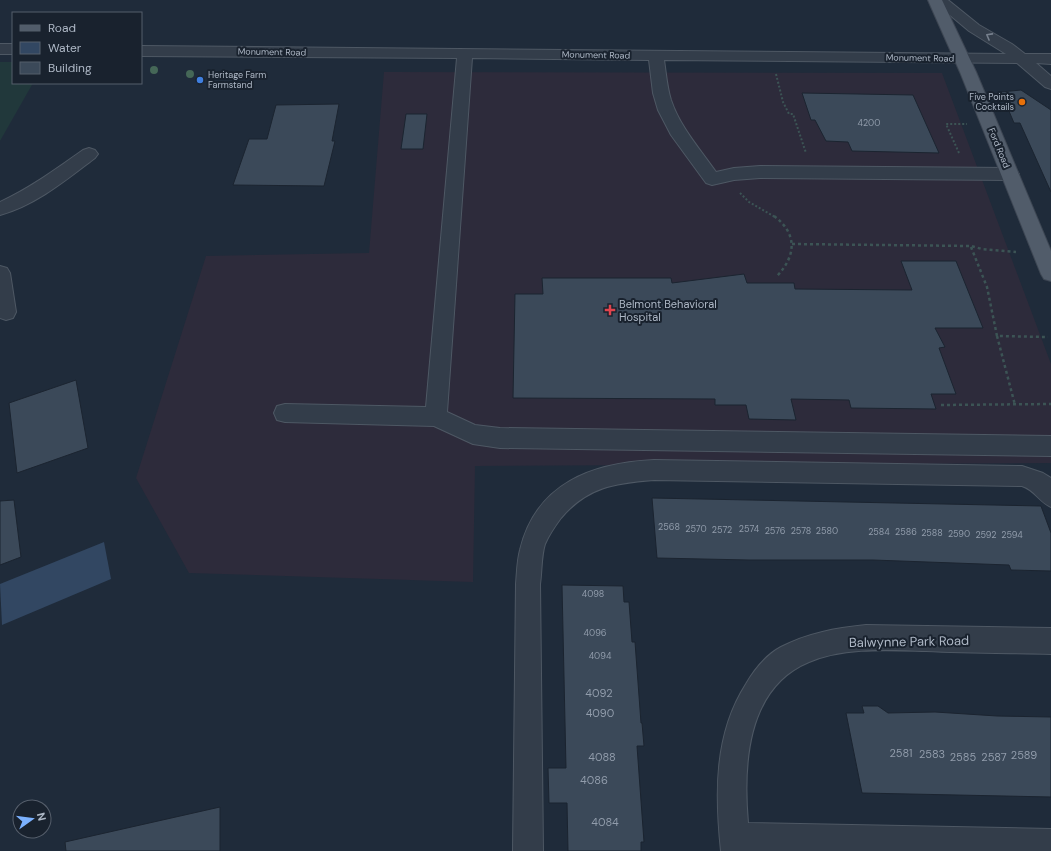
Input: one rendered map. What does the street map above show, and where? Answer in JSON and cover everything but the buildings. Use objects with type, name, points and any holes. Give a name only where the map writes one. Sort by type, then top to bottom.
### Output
[{"type":"main road","name":"Ford Road","points":[[935,0],[961,58],[1051,274]]},
{"type":"street","points":[[939,0],[959,16],[998,42],[1051,84]]},
{"type":"street","points":[[0,49],[12,50]]},
{"type":"street","name":"Monument Road","points":[[142,51],[1051,59]]},
{"type":"street","points":[[436,417],[465,54]]},
{"type":"street","points":[[656,56],[662,98],[668,112],[681,137],[712,179],[734,174],[760,172],[1010,174]]},
{"type":"street","points":[[0,210],[49,183],[89,154]]},
{"type":"street","points":[[0,273],[6,312]]},
{"type":"street","points":[[285,413],[436,417],[473,434],[500,438],[1051,446]]},
{"type":"street","points":[[528,851],[528,584],[531,553],[542,526],[557,505],[575,489],[596,479],[622,472],[670,471],[1022,476],[1034,479],[1046,488],[1051,496]]},
{"type":"street","name":"Balwynne Park Road","points":[[735,844],[732,776],[735,743],[742,717],[755,693],[768,675],[788,658],[809,649],[834,643],[868,639],[1051,641]]},
{"type":"street","points":[[735,844],[1050,847]]},
{"type":"path","points":[[774,69],[783,102],[789,114],[793,114],[805,152]]},
{"type":"path","points":[[952,154],[959,154],[946,124],[967,124]]},
{"type":"path","points":[[799,154],[813,152]]},
{"type":"path","points":[[738,188],[744,199],[767,211],[780,222],[788,233],[793,252],[785,269],[777,276]]},
{"type":"path","points":[[792,244],[971,246],[982,249],[1016,252]]},
{"type":"path","points":[[971,246],[987,287],[997,336],[1015,405]]},
{"type":"path","points":[[997,336],[1048,337]]},
{"type":"path","points":[[940,405],[1051,404]]},
{"type":"shaded area","name":"Belmont Behavioral Hospital","points":[[384,72],[942,73],[1051,364],[1051,463],[475,466],[473,582],[189,573],[136,478],[206,256],[369,253]]},
{"type":"green space","points":[[0,62],[12,62],[12,84],[32,84],[0,141]]},
{"type":"water","points":[[104,542],[111,579],[2,625],[0,584]]},
{"type":"place","name":"Heritage Farm Farmstand","points":[[200,80]]},
{"type":"place","name":"Five Points Cocktails","points":[[1022,102]]},
{"type":"place","name":"Belmont Behavioral Hospital","points":[[610,310]]}]
